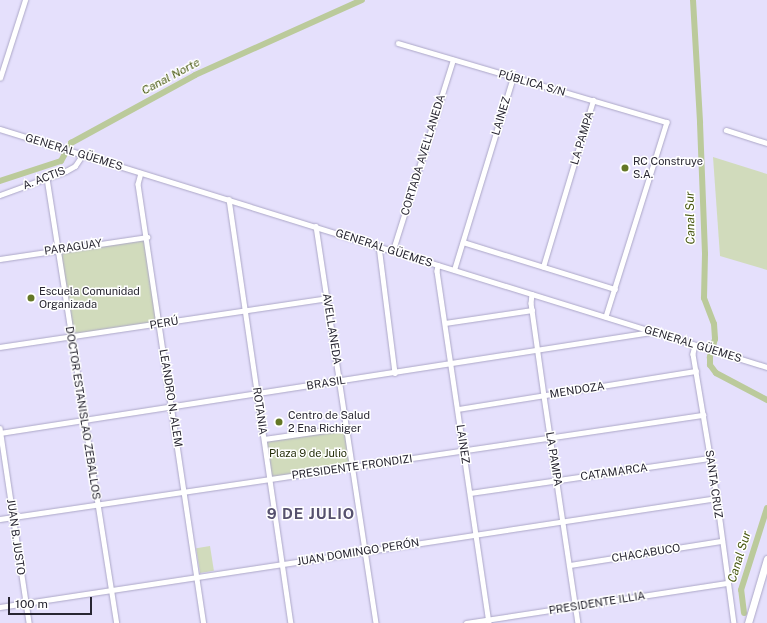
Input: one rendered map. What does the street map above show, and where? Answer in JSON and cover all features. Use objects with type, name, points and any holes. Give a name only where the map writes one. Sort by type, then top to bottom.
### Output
[{"type":"street","points":[[0,78],[25,0]]},
{"type":"street","name":"PÚBLICA S/N","points":[[398,43],[667,122],[615,289]]},
{"type":"street","name":"CORTADA AVELLANEDA","points":[[393,250],[453,60]]},
{"type":"street","name":"LAINEZ","points":[[454,270],[513,77]]},
{"type":"street","name":"LA PAMPA","points":[[543,267],[593,100]]},
{"type":"street","name":"GENERAL GÜEMES","points":[[0,129],[393,250],[695,346],[767,367]]},
{"type":"street","points":[[726,130],[767,143]]},
{"type":"street","name":"A. ACTIS","points":[[0,195],[75,166],[83,154]]},
{"type":"street","name":"LEANDRO N. ALEM","points":[[141,172],[138,184],[204,623]]},
{"type":"street","name":"DOCTOR ESTANISLAO ZEBALLOS","points":[[47,178],[117,623]]},
{"type":"street","name":"ROTANIA","points":[[228,199],[291,623]]},
{"type":"street","name":"AVELLANEDA","points":[[316,226],[376,623]]},
{"type":"street","name":"PARAGUAY","points":[[0,259],[58,249],[147,237]]},
{"type":"street","points":[[463,242],[615,289],[606,317]]},
{"type":"street","points":[[379,246],[395,373]]},
{"type":"street","name":"LAINEZ","points":[[438,265],[437,271],[489,621]]},
{"type":"street","name":"LA PAMPA","points":[[532,294],[532,310],[544,396],[578,623]]},
{"type":"street","name":"PERÚ","points":[[0,347],[327,298]]},
{"type":"street","points":[[445,323],[532,310]]},
{"type":"street","name":"BRASIL","points":[[0,432],[395,373],[652,332]]},
{"type":"street","name":"SANTA CRUZ","points":[[695,346],[693,354],[717,498],[734,623]]},
{"type":"street","name":"MENDOZA","points":[[458,409],[696,371]]},
{"type":"street","name":"PRESIDENTE FRONDIZI","points":[[0,519],[703,415]]},
{"type":"street","points":[[264,439],[347,426]]},
{"type":"street","name":"JUAN B. JUSTO","points":[[0,432],[29,623]]},
{"type":"street","name":"CATAMARCA","points":[[470,493],[710,458]]},
{"type":"street","name":"JUAN DOMINGO PERÓN","points":[[0,607],[717,498]]},
{"type":"street","name":"CHACABUCO","points":[[570,565],[722,541]]},
{"type":"street","points":[[748,623],[766,563]]},
{"type":"street","name":"PRESIDENTE ILLIA","points":[[466,623],[489,621],[728,583]]},
{"type":"green space","points":[[713,157],[767,174],[767,270],[720,256]]},
{"type":"green space","points":[[147,237],[161,323],[72,337],[58,251]]},
{"type":"green space","name":"Plaza 9 de Julio","points":[[347,427],[353,467],[270,480],[264,440]]},
{"type":"green space","points":[[210,546],[214,571],[200,573],[196,548]]},
{"type":"waterway","name":"Canal Norte","points":[[0,181],[61,161],[71,143],[195,75],[362,0]]},
{"type":"waterway","name":"Canal Sur","points":[[693,0],[705,254],[704,298],[714,324],[715,339],[710,357],[710,365],[716,373],[767,400]]},
{"type":"waterway","name":"Canal Sur","points":[[744,613],[741,590],[767,508]]},
{"type":"place","name":"RC Construye S.A.","points":[[625,168]]},
{"type":"place","name":"Escuela Comunidad Organizada","points":[[31,298]]},
{"type":"place","name":"Centro de Salud 2 Ena Richiger","points":[[279,422]]},
{"type":"district","name":"9 DE JULIO","points":[[311,514]]}]
